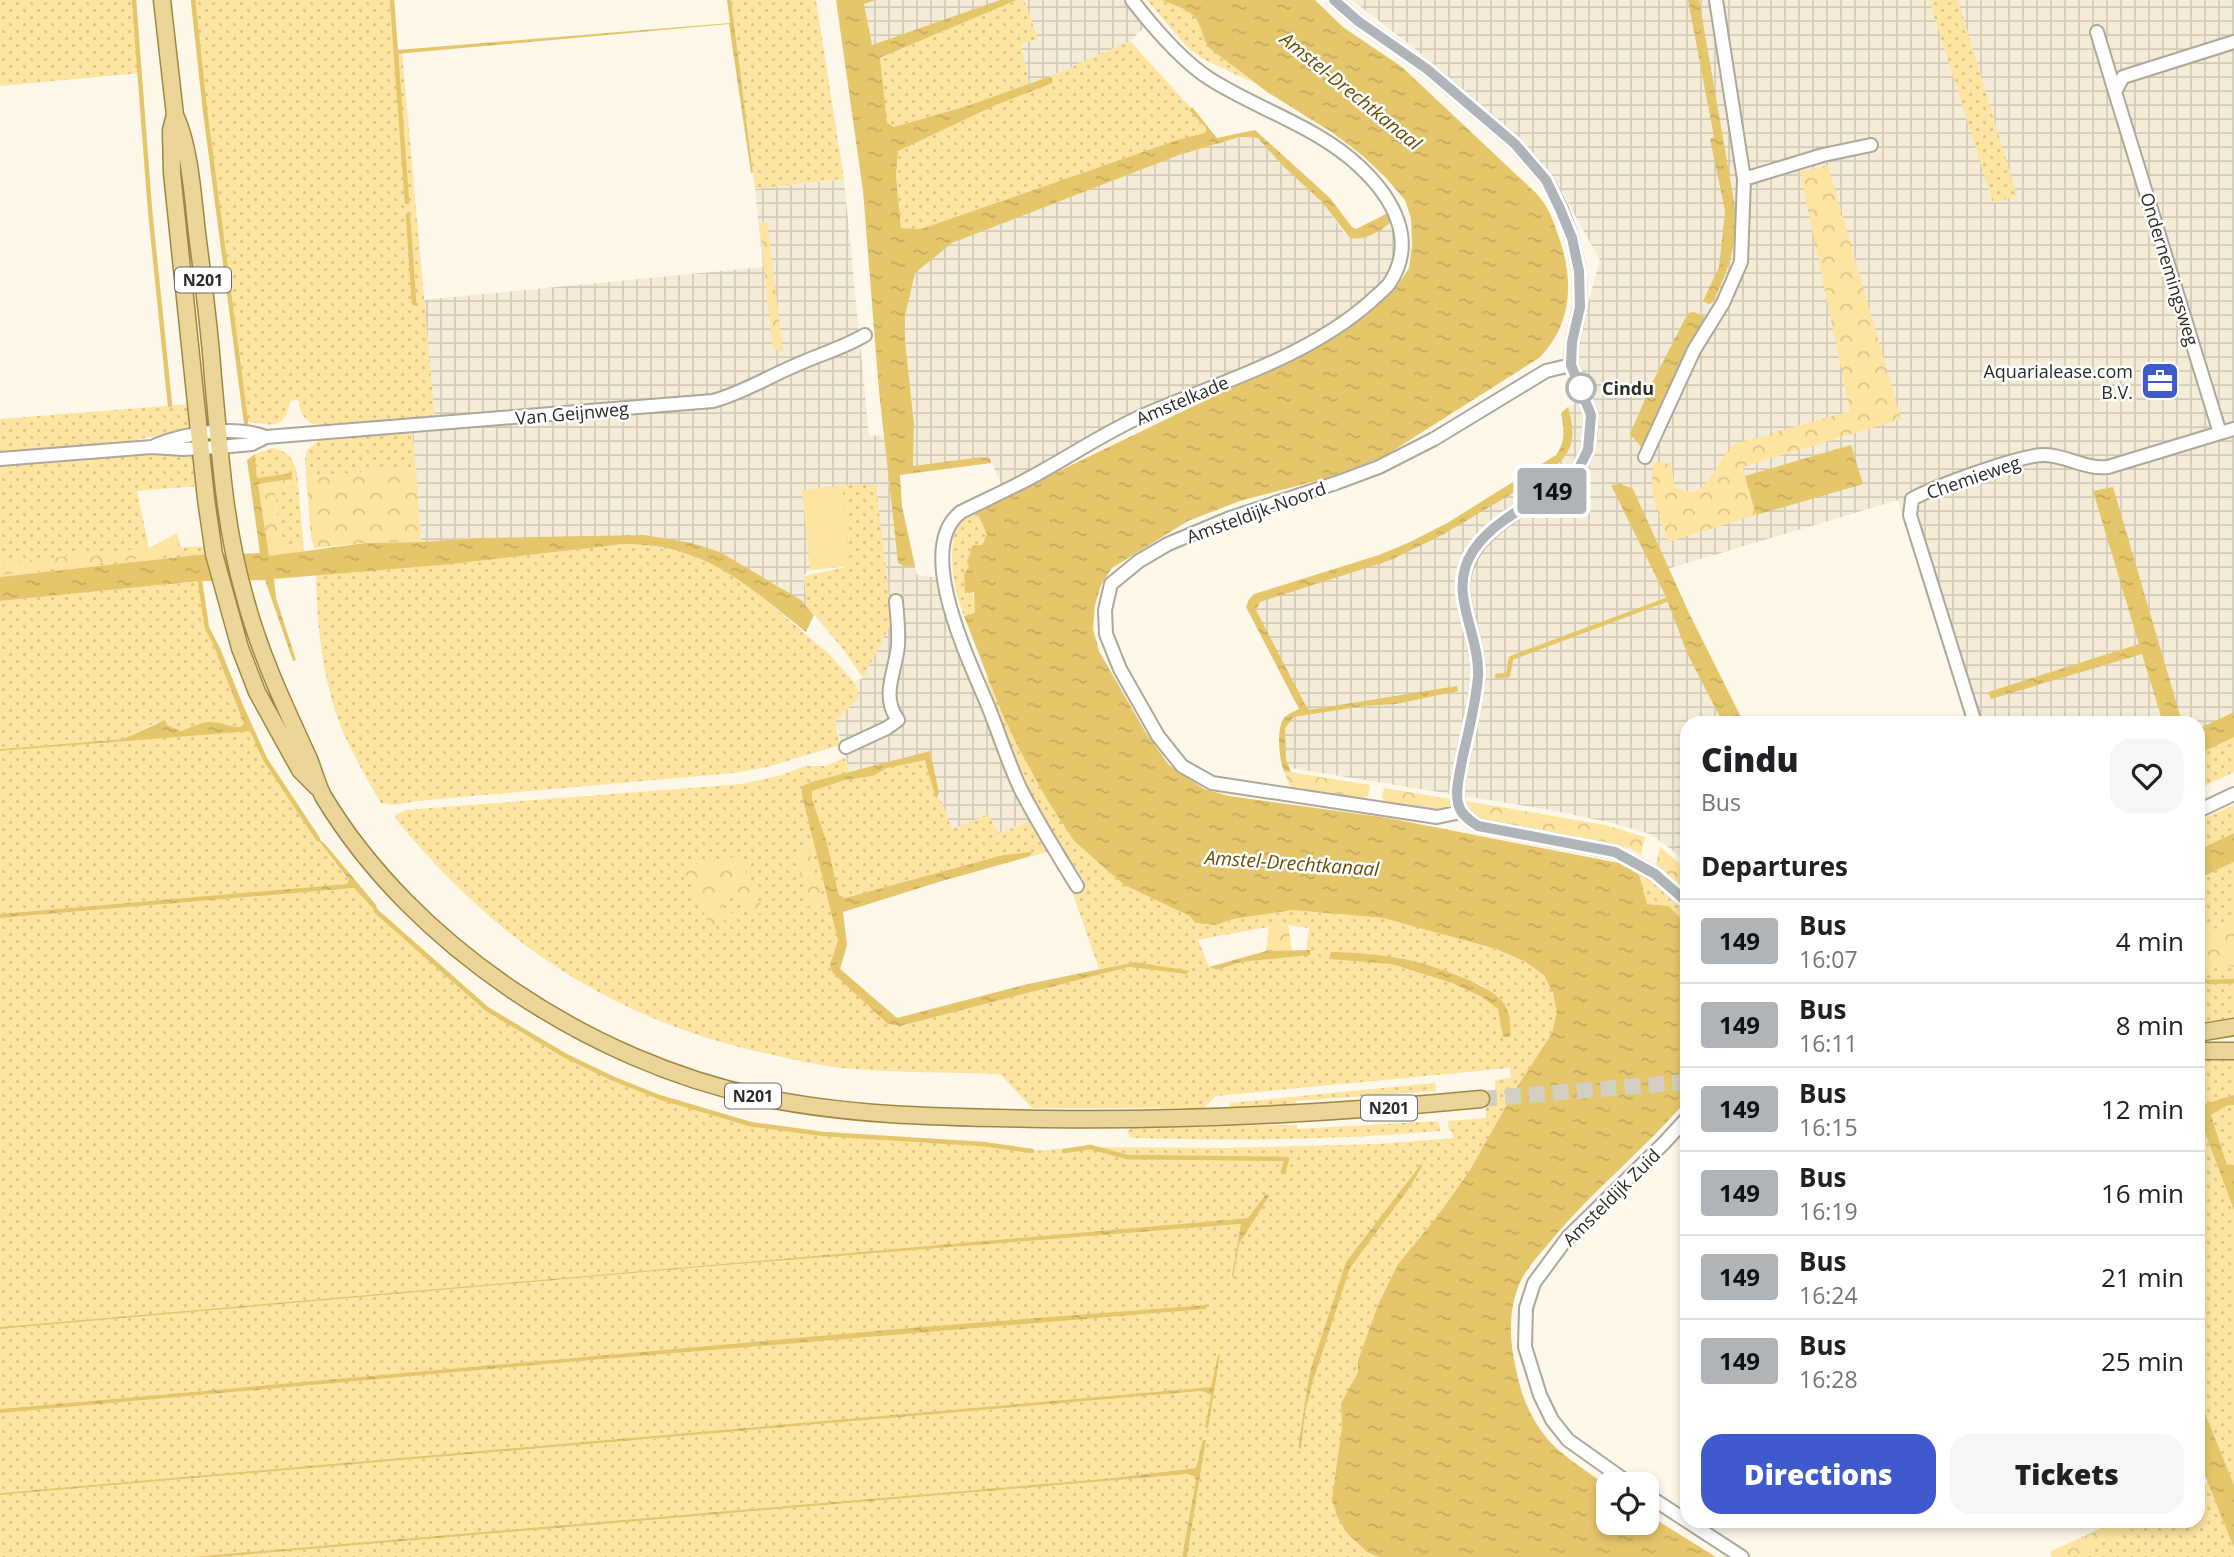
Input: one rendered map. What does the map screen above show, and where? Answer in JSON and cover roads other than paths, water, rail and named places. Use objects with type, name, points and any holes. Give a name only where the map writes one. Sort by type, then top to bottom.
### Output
[{"type":"main road","name":"N201","points":[[162,0],[175,115],[181,129],[192,192],[209,321],[219,440],[233,550],[243,592],[270,675],[319,789]]},
{"type":"main road","name":"N201","points":[[175,115],[171,130],[172,173],[200,441],[214,554],[240,648],[257,692],[300,770],[319,789],[371,862],[401,896],[457,948],[502,984],[593,1038],[667,1070],[712,1086],[807,1106],[861,1112],[1066,1119],[1195,1118],[1297,1115],[1481,1099]]},
{"type":"main road","points":[[2205,1032],[2234,1027]]},
{"type":"main road","points":[[2205,1051],[2234,1051]]},
{"type":"street","name":"Amstelkade","points":[[1077,886],[1020,787],[953,620],[942,564],[943,544],[948,526],[953,517],[961,512],[1043,471],[1141,416],[1225,383],[1297,349],[1349,320],[1389,285],[1398,265],[1403,239],[1391,205],[1362,168],[1334,145],[1210,79],[1190,64],[1132,0]]},
{"type":"street","points":[[1334,0],[1358,21],[1427,69],[1515,144],[1546,180],[1572,238],[1579,271],[1580,307],[1572,342],[1571,365],[1591,415],[1588,450],[1577,472],[1568,481],[1491,530],[1473,551],[1461,587],[1478,674],[1458,784],[1461,812],[1478,826],[1615,852],[1655,874],[1680,896]]},
{"type":"street","points":[[1645,457],[1694,350],[1723,303],[1741,262],[1744,179],[1716,0]]},
{"type":"street","name":"Ondernemingsweg","points":[[2097,32],[2220,433]]},
{"type":"street","points":[[2115,92],[2123,77],[2234,42]]},
{"type":"street","points":[[1744,179],[1823,155],[1871,145]]},
{"type":"street","name":"Van Geijnweg","points":[[0,459],[152,447],[170,440],[219,440],[252,444],[266,437],[713,401],[738,393],[792,366],[865,335]]},
{"type":"street","name":"Amsteldijk-Noord","points":[[1461,812],[1437,817],[1212,783],[1182,766],[1158,737],[1120,669],[1106,634],[1105,610],[1111,584],[1139,561],[1168,544],[1230,517],[1379,467],[1434,439],[1546,371],[1571,365]]},
{"type":"street","points":[[2220,433],[2234,429]]},
{"type":"street","name":"Chemieweg","points":[[1973,716],[1910,515],[1912,499],[1928,490],[2024,458],[2043,455],[2094,468],[2108,467],[2220,433]]},
{"type":"street","points":[[846,747],[887,728],[898,719],[892,713],[889,692],[898,645],[896,601]]},
{"type":"street","points":[[2205,808],[2234,794]]},
{"type":"street","name":"Amsteldijk Zuid","points":[[1613,1472],[1568,1440],[1552,1420],[1540,1395],[1525,1347],[1526,1308],[1534,1283],[1568,1237],[1680,1125]]},
{"type":"street","points":[[1659,1503],[1680,1517]]},
{"type":"street","points":[[1698,1528],[1742,1557]]},
{"type":"water","points":[[727,0],[731,0],[753,173],[729,24],[396,54],[397,50],[730,23]]},
{"type":"water","points":[[836,0],[876,0],[864,4],[872,45],[1000,0],[1017,0],[880,58],[887,123],[894,127],[970,105],[1051,76],[1053,83],[996,105],[898,151],[896,175],[901,228],[921,229],[1180,139],[1205,133],[1207,129],[1189,110],[1192,107],[1217,138],[1255,130],[1330,198],[1352,227],[1356,229],[1386,214],[1391,215],[1391,222],[1365,237],[1349,237],[1322,202],[1283,166],[1258,138],[1240,137],[1179,155],[952,243],[915,273],[905,316],[914,424],[913,466],[981,457],[990,458],[991,463],[900,475],[902,506],[915,566],[905,567],[898,563],[879,391],[863,191]]},
{"type":"water","name":"Amstel-Drechtkanaal","points":[[1162,0],[1315,0],[1343,27],[1402,67],[1537,194],[1546,207],[1563,249],[1568,298],[1559,330],[1539,358],[1383,457],[1327,478],[1240,501],[1188,521],[1112,568],[1101,585],[1095,605],[1093,629],[1099,651],[1146,733],[1169,765],[1204,789],[1229,796],[1388,818],[1624,864],[1638,871],[1647,904],[1669,906],[1680,918],[1680,1107],[1583,1205],[1531,1264],[1514,1300],[1511,1339],[1521,1390],[1534,1419],[1553,1445],[1596,1478],[1596,1535],[1659,1535],[1659,1521],[1716,1557],[1379,1557],[1367,1552],[1346,1532],[1332,1499],[1342,1427],[1341,1403],[1358,1372],[1358,1360],[1378,1305],[1398,1264],[1439,1214],[1470,1170],[1515,1090],[1552,1033],[1557,1012],[1553,993],[1544,975],[1524,961],[1496,949],[1383,918],[1293,910],[1233,919],[1216,925],[1195,923],[1190,916],[1124,885],[1074,841],[1046,798],[1001,711],[964,616],[975,613],[974,592],[965,593],[964,574],[969,567],[967,562],[973,545],[982,545],[987,534],[976,511],[1310,350],[1381,300],[1398,285],[1409,268],[1411,218],[1405,200],[1363,156],[1333,133],[1267,92],[1209,48],[1194,16]]},
{"type":"water","points":[[1688,0],[1699,0],[1737,219],[1726,271],[1713,302],[1709,304],[1703,301],[1719,267],[1725,211],[1710,139],[1714,137]]},
{"type":"water","points":[[1694,312],[1707,318],[1643,449],[1630,434],[1653,381],[1688,313]]},
{"type":"water","points":[[1568,407],[1572,426],[1569,450],[1550,471],[1444,534],[1391,560],[1260,602],[1256,610],[1308,710],[1457,686],[1458,691],[1396,704],[1363,706],[1294,717],[1285,728],[1286,760],[1291,772],[1284,771],[1279,736],[1281,723],[1284,718],[1299,709],[1246,607],[1249,599],[1254,594],[1379,555],[1449,522],[1556,455],[1563,435],[1561,413]]},
{"type":"water","points":[[1851,445],[1863,484],[1756,515],[1745,476]]},
{"type":"water","points":[[255,454],[257,478],[292,473],[292,479],[258,484],[269,556],[365,543],[644,535],[692,543],[720,552],[801,600],[814,615],[806,632],[743,583],[701,559],[652,546],[623,544],[453,564],[274,579],[276,598],[296,660],[293,661],[265,580],[200,581],[0,601],[0,577],[199,555],[260,553],[247,460]]},
{"type":"water","points":[[1621,484],[1633,489],[1689,613],[1740,716],[1719,716],[1687,653],[1665,595],[1611,485]]},
{"type":"water","points":[[2113,487],[2180,716],[2161,716],[2142,654],[1991,699],[1988,692],[2139,644],[2093,491]]},
{"type":"water","points":[[215,649],[218,649],[252,731],[0,751],[123,739],[165,720],[167,725],[181,731],[210,722],[240,727],[244,724]]},
{"type":"water","points":[[2234,712],[2234,737],[2205,751],[2205,726]]},
{"type":"water","points":[[930,751],[939,793],[936,799],[925,760],[887,768],[873,776],[845,780],[812,791],[839,895],[845,898],[1003,855],[1033,852],[1028,857],[843,912],[847,945],[840,969],[897,1018],[1028,984],[1135,962],[1190,971],[1186,974],[1129,967],[900,1026],[888,1024],[833,973],[830,965],[838,940],[802,796],[802,786]]},
{"type":"water","points":[[2234,833],[2234,862],[2205,876],[2205,847]]},
{"type":"water","points":[[315,836],[325,844],[376,905],[379,915],[354,888],[0,918],[0,914],[347,884],[349,880]]},
{"type":"water","points":[[1310,950],[1310,955],[1241,962],[1217,970],[1209,967],[1266,951]]},
{"type":"water","points":[[1331,952],[1408,960],[1478,985],[1490,991],[1505,1005],[1510,1021],[1510,1037],[1503,1037],[1498,1009],[1482,997],[1452,983],[1391,964],[1329,959]]},
{"type":"water","points":[[2234,1095],[2234,1105],[2228,1105],[2211,1115],[2227,1165],[2234,1165],[2234,1210],[2205,1133],[2205,1104]]},
{"type":"water","points":[[1421,1164],[1423,1165],[1410,1187],[1350,1268],[1312,1384],[1301,1449],[1298,1447],[1310,1371],[1346,1262]]},
{"type":"water","points":[[1266,1194],[1269,1196],[1239,1244],[1233,1280],[1241,1224],[714,1266],[0,1329],[1248,1218]]},
{"type":"water","points":[[1206,1305],[1206,1309],[0,1413],[0,1409],[920,1327]]},
{"type":"water","points":[[1218,1355],[1208,1429],[1205,1427],[1211,1395],[1202,1391],[0,1495],[1211,1387]]},
{"type":"water","points":[[2205,1413],[2234,1485],[2234,1548],[2205,1476]]},
{"type":"water","points":[[1203,1440],[1206,1440],[1187,1557],[1182,1557],[1196,1480],[1188,1474],[219,1557],[190,1557],[1113,1478],[1196,1468]]},
{"type":"waterway","points":[[134,0],[150,210],[170,405]]},
{"type":"waterway","points":[[193,0],[246,422]]},
{"type":"waterway","points":[[392,0],[407,202]]},
{"type":"waterway","points":[[408,215],[414,303]]},
{"type":"waterway","points":[[200,581],[207,628],[265,759],[318,839]]},
{"type":"waterway","points":[[1497,676],[1508,675],[1511,658],[1666,600]]},
{"type":"waterway","points":[[376,911],[487,1009],[566,1056],[659,1097],[750,1124],[823,1134],[983,1144],[1032,1151]]},
{"type":"waterway","points":[[2205,981],[2234,981]]},
{"type":"waterway","points":[[1064,1151],[1090,1147],[1127,1157],[1287,1159],[1283,1172]]},
{"type":"tunnel","points":[[1481,1099],[1680,1083]]},
{"type":"place","name":"Aquarialease.com B.V.","points":[[2160,381]]},
{"type":"place","name":"Cindu","points":[[1581,388]]}]
